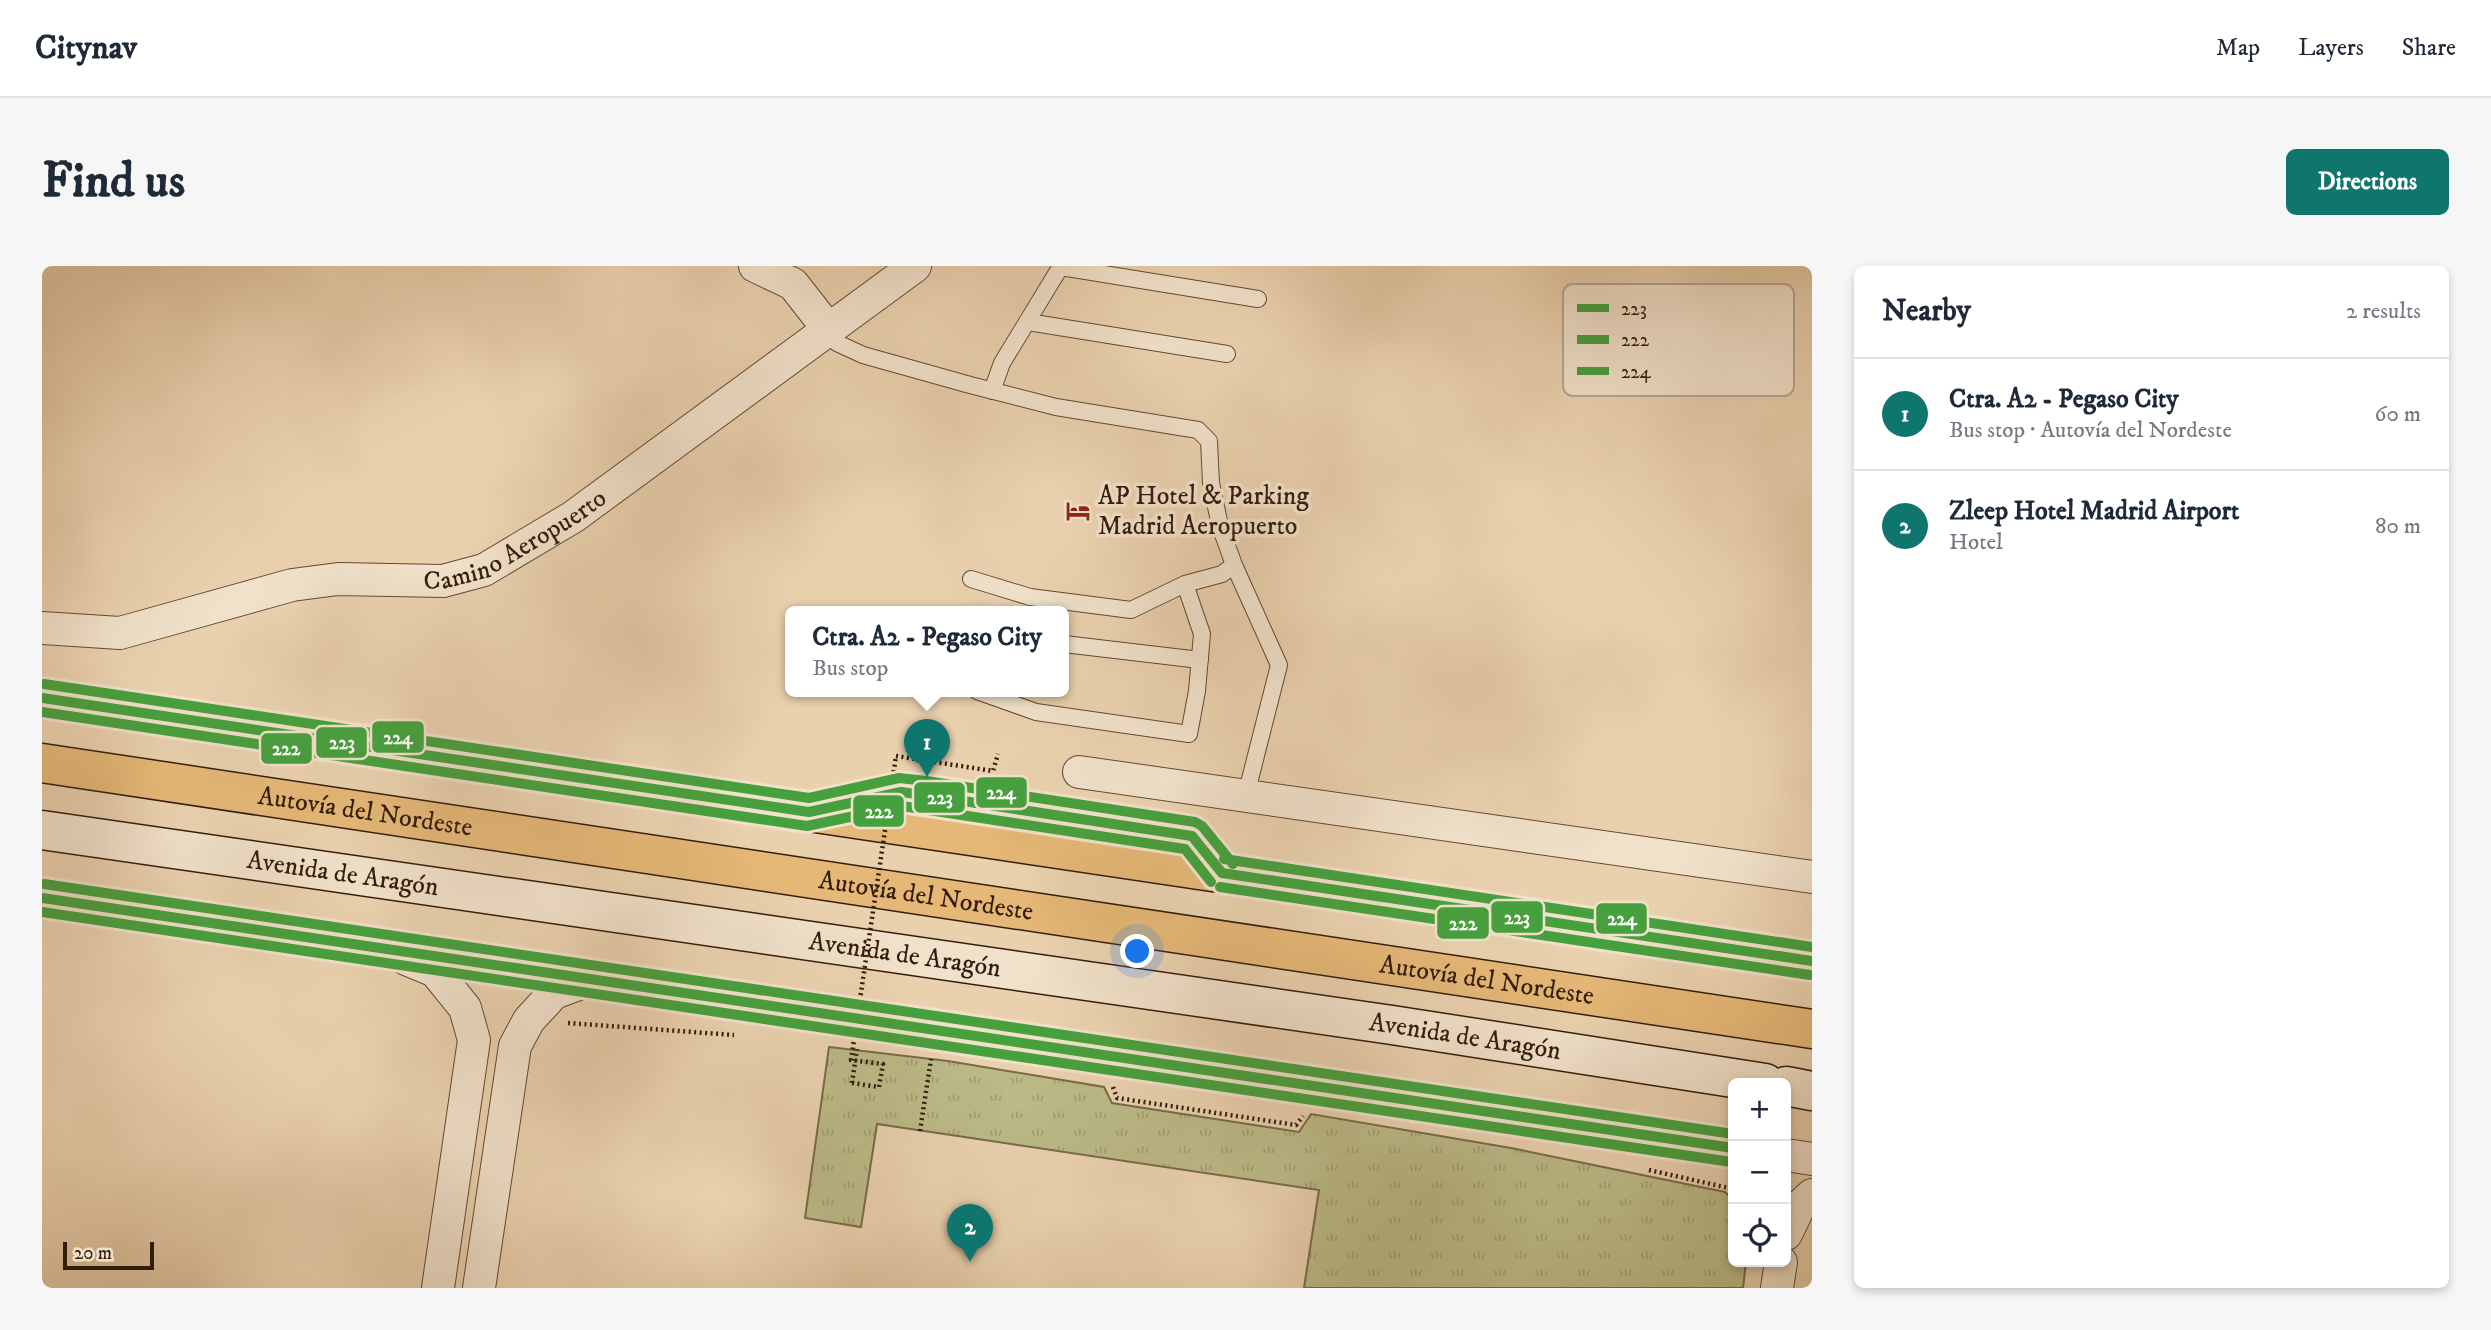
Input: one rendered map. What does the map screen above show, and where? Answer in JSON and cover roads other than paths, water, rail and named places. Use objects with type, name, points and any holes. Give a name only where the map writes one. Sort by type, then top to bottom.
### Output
[{"type":"highway","points":[[42,698],[1812,961]]},
{"type":"highway","name":"Autovía del Nordeste","points":[[42,763],[1812,1029]]},
{"type":"highway","points":[[1409,901],[1812,939]]},
{"type":"street","points":[[755,266],[793,284],[829,330]]},
{"type":"street","name":"Camino Aeropuerto","points":[[42,628],[120,633],[292,586],[338,579],[443,581],[484,570],[573,517],[915,266]]},
{"type":"street","points":[[1079,772],[1812,877]]},
{"type":"street","name":"Avenida de Aragón","points":[[42,830],[1379,1023],[1733,1078]]},
{"type":"street","points":[[42,898],[1728,1146]]},
{"type":"street","points":[[379,947],[435,971],[465,1008],[474,1040],[438,1288]]},
{"type":"street","points":[[479,1288],[515,1046],[529,1020],[554,993],[591,980]]},
{"type":"street","points":[[1791,1088],[1812,1091]]},
{"type":"street","points":[[1672,1138],[1728,1165]]},
{"type":"street","points":[[1791,1156],[1812,1159]]},
{"type":"street","points":[[1791,1224],[1799,1207],[1812,1195]]},
{"type":"street","points":[[1777,1288],[1780,1267]]},
{"type":"lane","points":[[992,391],[1002,363],[1061,266],[1258,299]]},
{"type":"lane","points":[[1028,322],[1227,354]]},
{"type":"lane","points":[[829,330],[837,343],[863,355],[1056,407],[1198,430],[1209,441],[1211,483],[1218,515],[1234,565],[1279,665],[1245,795]]},
{"type":"lane","points":[[971,579],[1030,597],[1131,610],[1185,584],[1222,574],[1234,565]]},
{"type":"lane","points":[[994,697],[1036,712],[1189,734],[1197,691],[1202,634],[1185,584]]},
{"type":"lane","points":[[1069,645],[1200,660]]},
{"type":"place","name":"AP Hotel & Parking Madrid Aeropuerto","points":[[1078,511]]},
{"type":"place","name":"Ctra. A2 - Pegaso City","points":[[927,777]]},
{"type":"place","name":"Zleep Hotel Madrid Airport","points":[[970,1262]]}]
